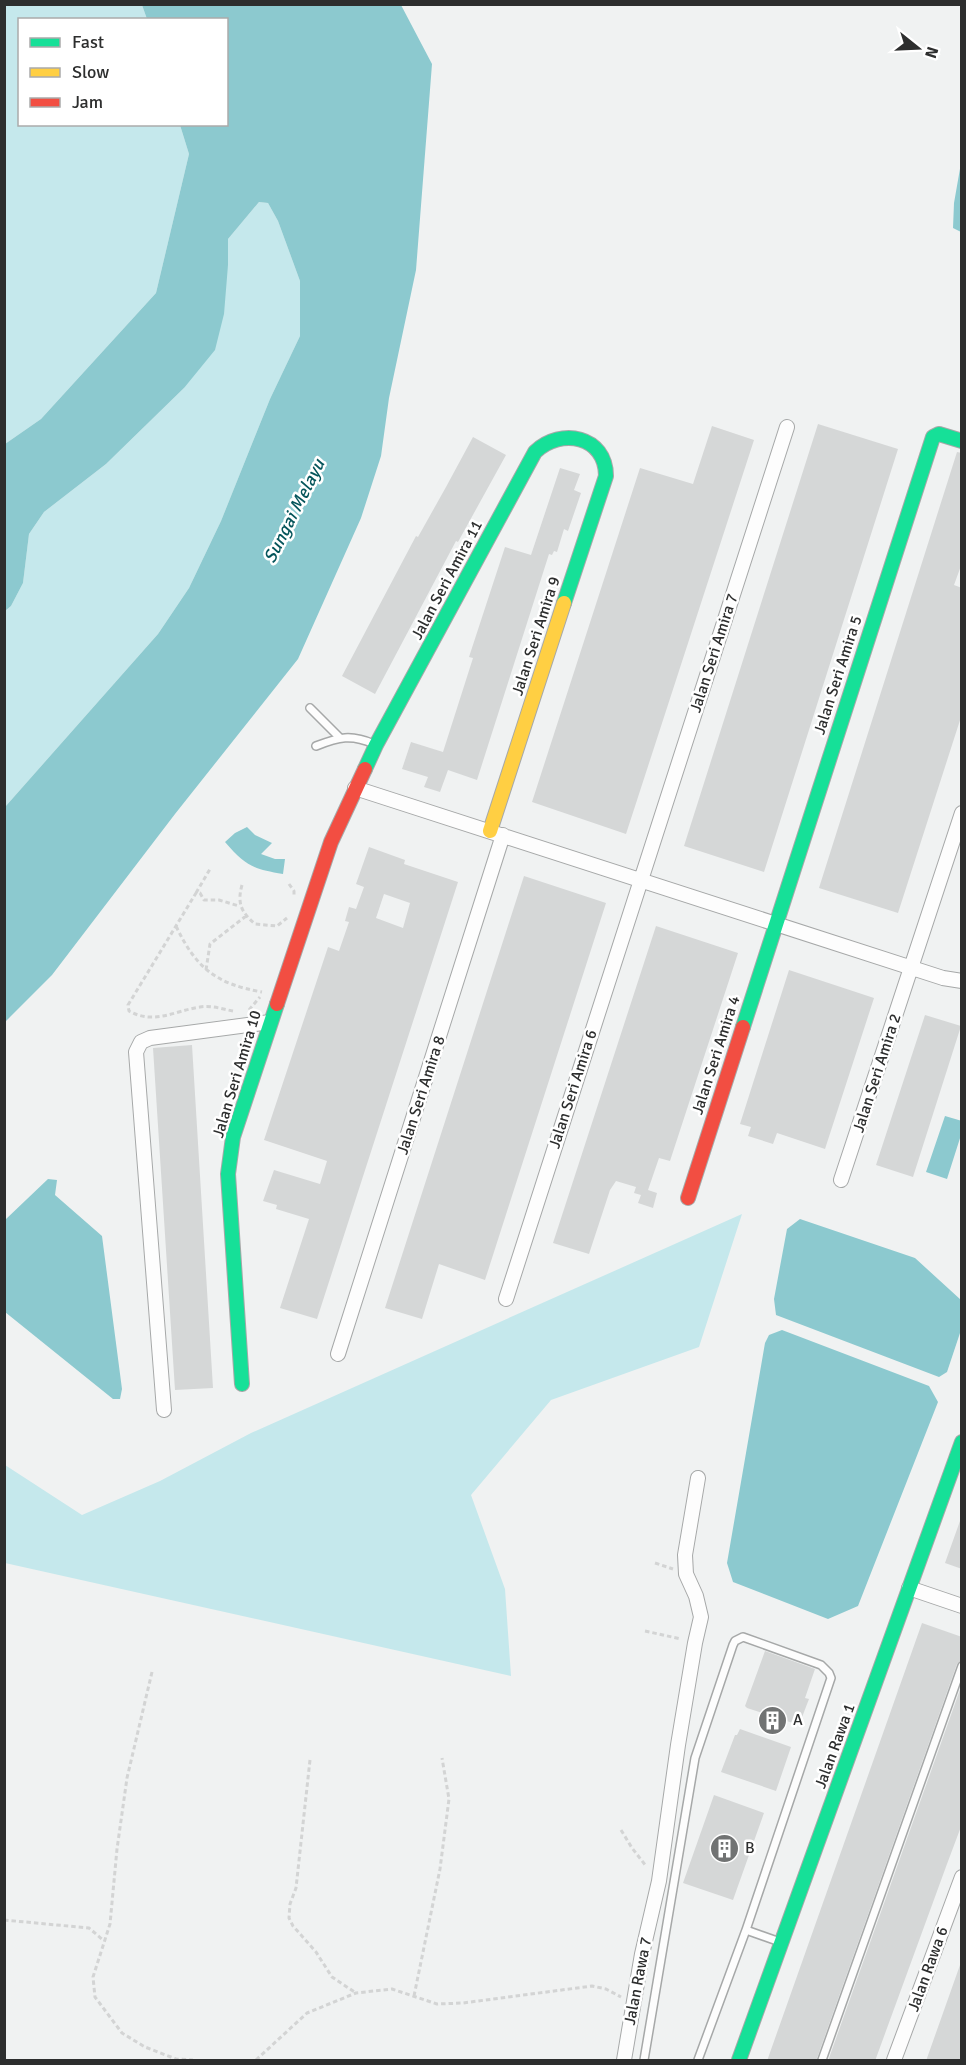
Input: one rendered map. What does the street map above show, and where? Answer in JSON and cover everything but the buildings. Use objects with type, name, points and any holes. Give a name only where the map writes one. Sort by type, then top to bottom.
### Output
[{"type":"street","name":"Jalan Seri Amira 7","points":[[641,880],[787,427]]},
{"type":"street","name":"Jalan Seri Amira 5","points":[[775,923],[933,437],[939,434],[962,441]]},
{"type":"street","name":"Jalan Seri Amira 11","points":[[356,788],[376,745],[535,452],[547,442],[558,438],[574,439],[599,451]]},
{"type":"street","name":"Jalan Seri Amira 9","points":[[496,833],[606,476],[606,465],[599,451]]},
{"type":"street","points":[[356,788],[943,978],[962,981]]},
{"type":"street","name":"Jalan Seri Amira 10","points":[[242,1384],[228,1174],[233,1137],[331,842],[356,788]]},
{"type":"street","name":"Jalan Seri Amira 2","points":[[841,1180],[962,813]]},
{"type":"street","name":"Jalan Seri Amira 8","points":[[338,1354],[496,833]]},
{"type":"street","name":"Jalan Seri Amira 6","points":[[506,1299],[641,880]]},
{"type":"street","name":"Jalan Seri Amira 4","points":[[688,1198],[775,923]]},
{"type":"street","points":[[164,1410],[136,1052],[141,1042],[150,1038],[270,1022]]},
{"type":"street","name":"Jalan Rawa 1","points":[[740,2061],[962,1442]]},
{"type":"street","name":"Jalan Rawa 7","points":[[624,2061],[642,1954],[659,1881],[695,1642],[701,1617],[696,1596],[686,1574],[685,1555],[698,1478]]},
{"type":"street","points":[[909,1588],[962,1606]]},
{"type":"street","name":"Jalan Rawa 6","points":[[894,2061],[962,1877]]},
{"type":"lane","points":[[310,708],[339,737]]},
{"type":"lane","points":[[316,746],[339,737],[364,740],[376,745]]},
{"type":"lane","points":[[644,2061],[695,1758],[733,1645],[735,1641],[743,1637],[821,1665],[826,1668],[831,1678],[746,1930],[698,2061]]},
{"type":"lane","points":[[822,2061],[962,1666]]},
{"type":"lane","points":[[746,1930],[782,1943]]},
{"type":"path","points":[[210,869],[128,1005],[129,1011],[147,1018],[209,1006],[238,1012]]},
{"type":"path","points":[[290,884],[294,891],[294,898]]},
{"type":"path","points":[[242,885],[239,906],[255,924],[277,926],[287,919],[291,912]]},
{"type":"path","points":[[196,893],[200,893],[204,900],[219,900],[239,906]]},
{"type":"path","points":[[206,970],[210,944],[246,916]]},
{"type":"path","points":[[176,926],[196,960],[206,970],[238,987],[262,992],[257,1002],[249,1010]]},
{"type":"path","points":[[645,1631],[695,1642]]},
{"type":"path","points":[[152,1672],[127,1778],[110,1924],[93,1977],[95,1997],[122,2033],[145,2047],[176,2059],[193,2061]]},
{"type":"path","points":[[414,1996],[440,1869],[448,1808],[449,1799],[442,1758]]},
{"type":"path","points":[[310,1760],[296,1888],[290,1904],[289,1918],[332,1977],[356,1993]]},
{"type":"path","points":[[621,1830],[632,1848],[659,1881]]},
{"type":"path","points":[[4,1920],[88,1928],[104,1941]]},
{"type":"path","points":[[256,2061],[307,2013],[356,1993],[392,1989],[436,2004],[463,2003],[592,1986],[620,1995],[632,2010]]},
{"type":"shaded area","points":[[5,5],[142,5],[147,18],[18,18],[18,126],[180,126],[189,154],[156,293],[41,419],[5,444]]},
{"type":"shaded area","points":[[259,202],[268,203],[278,221],[300,281],[300,336],[270,399],[221,521],[189,588],[158,634],[5,807],[5,611],[11,606],[23,583],[29,534],[44,512],[106,464],[184,388],[228,265],[228,239]]},
{"type":"shaded area","points":[[742,1214],[699,1347],[551,1400],[471,1495],[505,1589],[511,1676],[5,1563],[5,1465],[82,1515],[160,1481],[251,1433]]},
{"type":"water","name":"Sungai Melayu","points":[[142,5],[401,5],[432,64],[416,270],[389,398],[381,456],[361,518],[298,659],[175,814],[52,975],[5,1022],[5,807],[158,634],[189,588],[221,521],[270,399],[300,336],[300,281],[278,221],[268,203],[259,202],[228,239],[224,314],[215,350],[184,388],[106,464],[44,512],[29,534],[23,583],[11,606],[5,611],[5,444],[41,419],[156,293],[189,154],[180,126],[228,126],[228,18],[147,18]]},
{"type":"water","points":[[961,163],[961,232],[953,228],[954,203]]},
{"type":"water","points":[[247,827],[255,835],[272,843],[261,854],[275,859],[285,859],[283,874],[250,865],[225,842],[235,833]]},
{"type":"water","points":[[945,1116],[962,1121],[961,1135],[947,1179],[926,1172]]},
{"type":"water","points":[[48,1179],[57,1180],[55,1195],[102,1236],[122,1389],[120,1399],[113,1399],[5,1312],[5,1220]]},
{"type":"water","points":[[800,1219],[915,1258],[961,1300],[961,1330],[947,1372],[939,1377],[776,1315],[774,1299],[787,1229]]},
{"type":"water","points":[[782,1330],[929,1386],[938,1402],[858,1606],[828,1619],[733,1582],[727,1563],[765,1343],[769,1335]]},
{"type":"traffic: fast","points":[[743,1027],[933,437],[939,434],[962,441]]},
{"type":"traffic: fast","points":[[365,769],[535,452],[546,444],[569,438],[590,444],[599,452],[604,462],[606,476],[564,603]]},
{"type":"traffic: fast","points":[[242,1384],[228,1174],[233,1137],[277,1004]]},
{"type":"traffic: fast","points":[[739,2060],[962,1442]]},
{"type":"traffic: slow","points":[[490,831],[564,603]]},
{"type":"traffic: jam","points":[[277,1004],[331,842],[365,769]]},
{"type":"traffic: jam","points":[[688,1198],[743,1027]]},
{"type":"place","name":"A","points":[[772,1720]]},
{"type":"place","name":"B","points":[[724,1848]]}]
